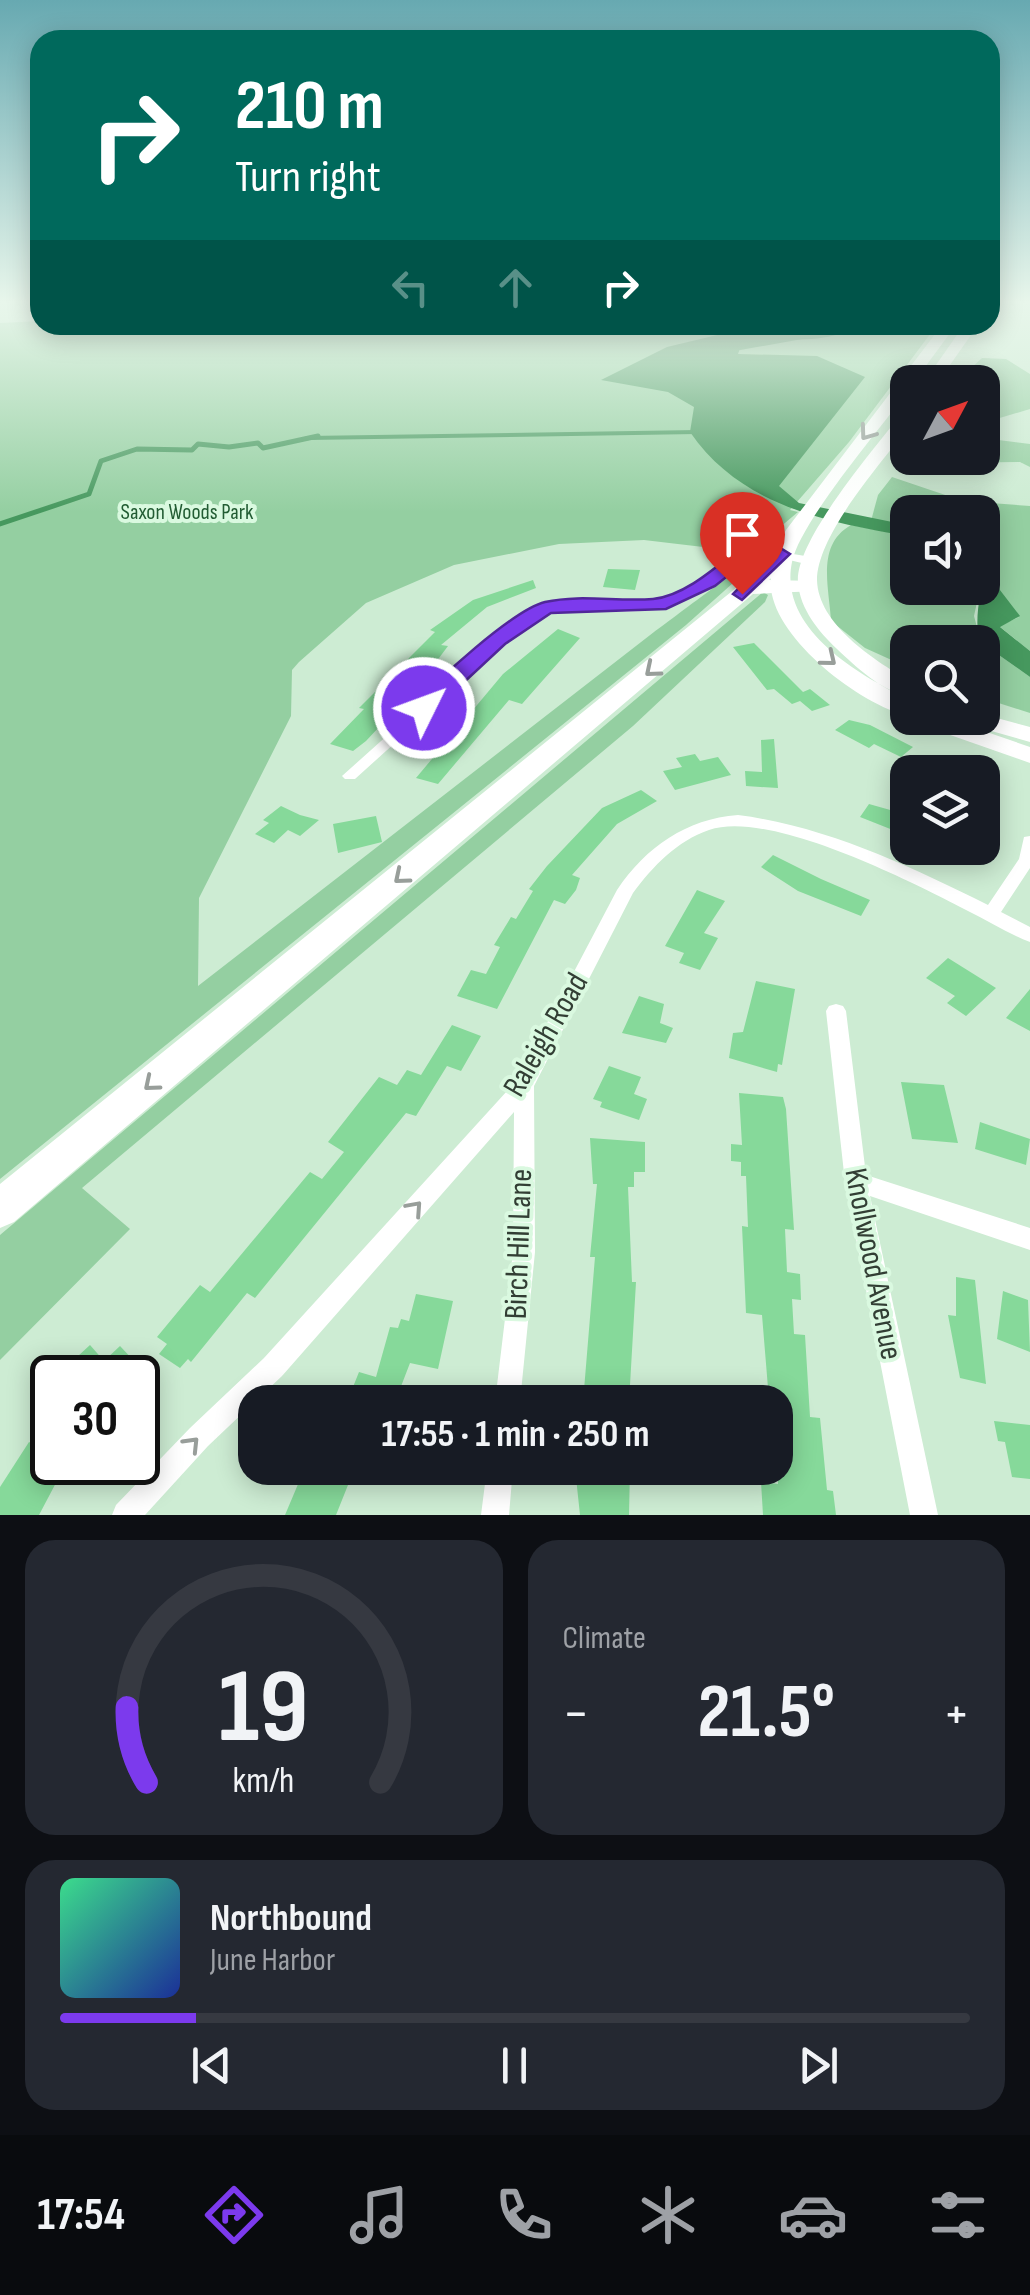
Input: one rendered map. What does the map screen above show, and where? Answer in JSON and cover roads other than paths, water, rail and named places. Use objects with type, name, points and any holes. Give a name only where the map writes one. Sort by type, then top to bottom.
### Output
[{"type":"highway","points":[[0,1209],[772,572],[808,586]]},
{"type":"main road","points":[[890,697],[819,652],[792,621],[772,572],[812,509],[915,371]]},
{"type":"main road","points":[[890,441],[811,561],[808,586],[837,638],[890,677]]},
{"type":"main road","points":[[1000,726],[1030,735]]},
{"type":"main road","points":[[973,735],[1030,755]]},
{"type":"street","points":[[350,776],[528,616],[546,608],[588,603],[660,604],[709,582],[745,553],[772,572],[811,561]]},
{"type":"street","name":"Raleigh Road","points":[[126,1515],[198,1437],[273,1367],[524,1086],[626,890],[646,861],[695,829],[736,820],[767,824],[830,845],[992,914],[1030,935]]},
{"type":"street","points":[[992,914],[1027,860],[1030,841]]},
{"type":"street","name":"Knollwood Avenue","points":[[836,1010],[856,1182],[924,1515]]},
{"type":"street","name":"Birch Hill Lane","points":[[510,1385],[524,1252],[524,1086]]},
{"type":"street","points":[[856,1182],[1030,1240]]},
{"type":"street","points":[[495,1515],[498,1485]]},
{"type":"waterway","points":[[309,438],[697,432]]},
{"type":"waterway","points":[[309,438],[318,436]]},
{"type":"waterway","points":[[0,524],[89,494],[101,461],[137,449],[192,450],[198,444],[229,447],[258,443],[263,448],[309,438]]},
{"type":"park label","name":"Saxon Woods Park","points":[[187,512]]}]
